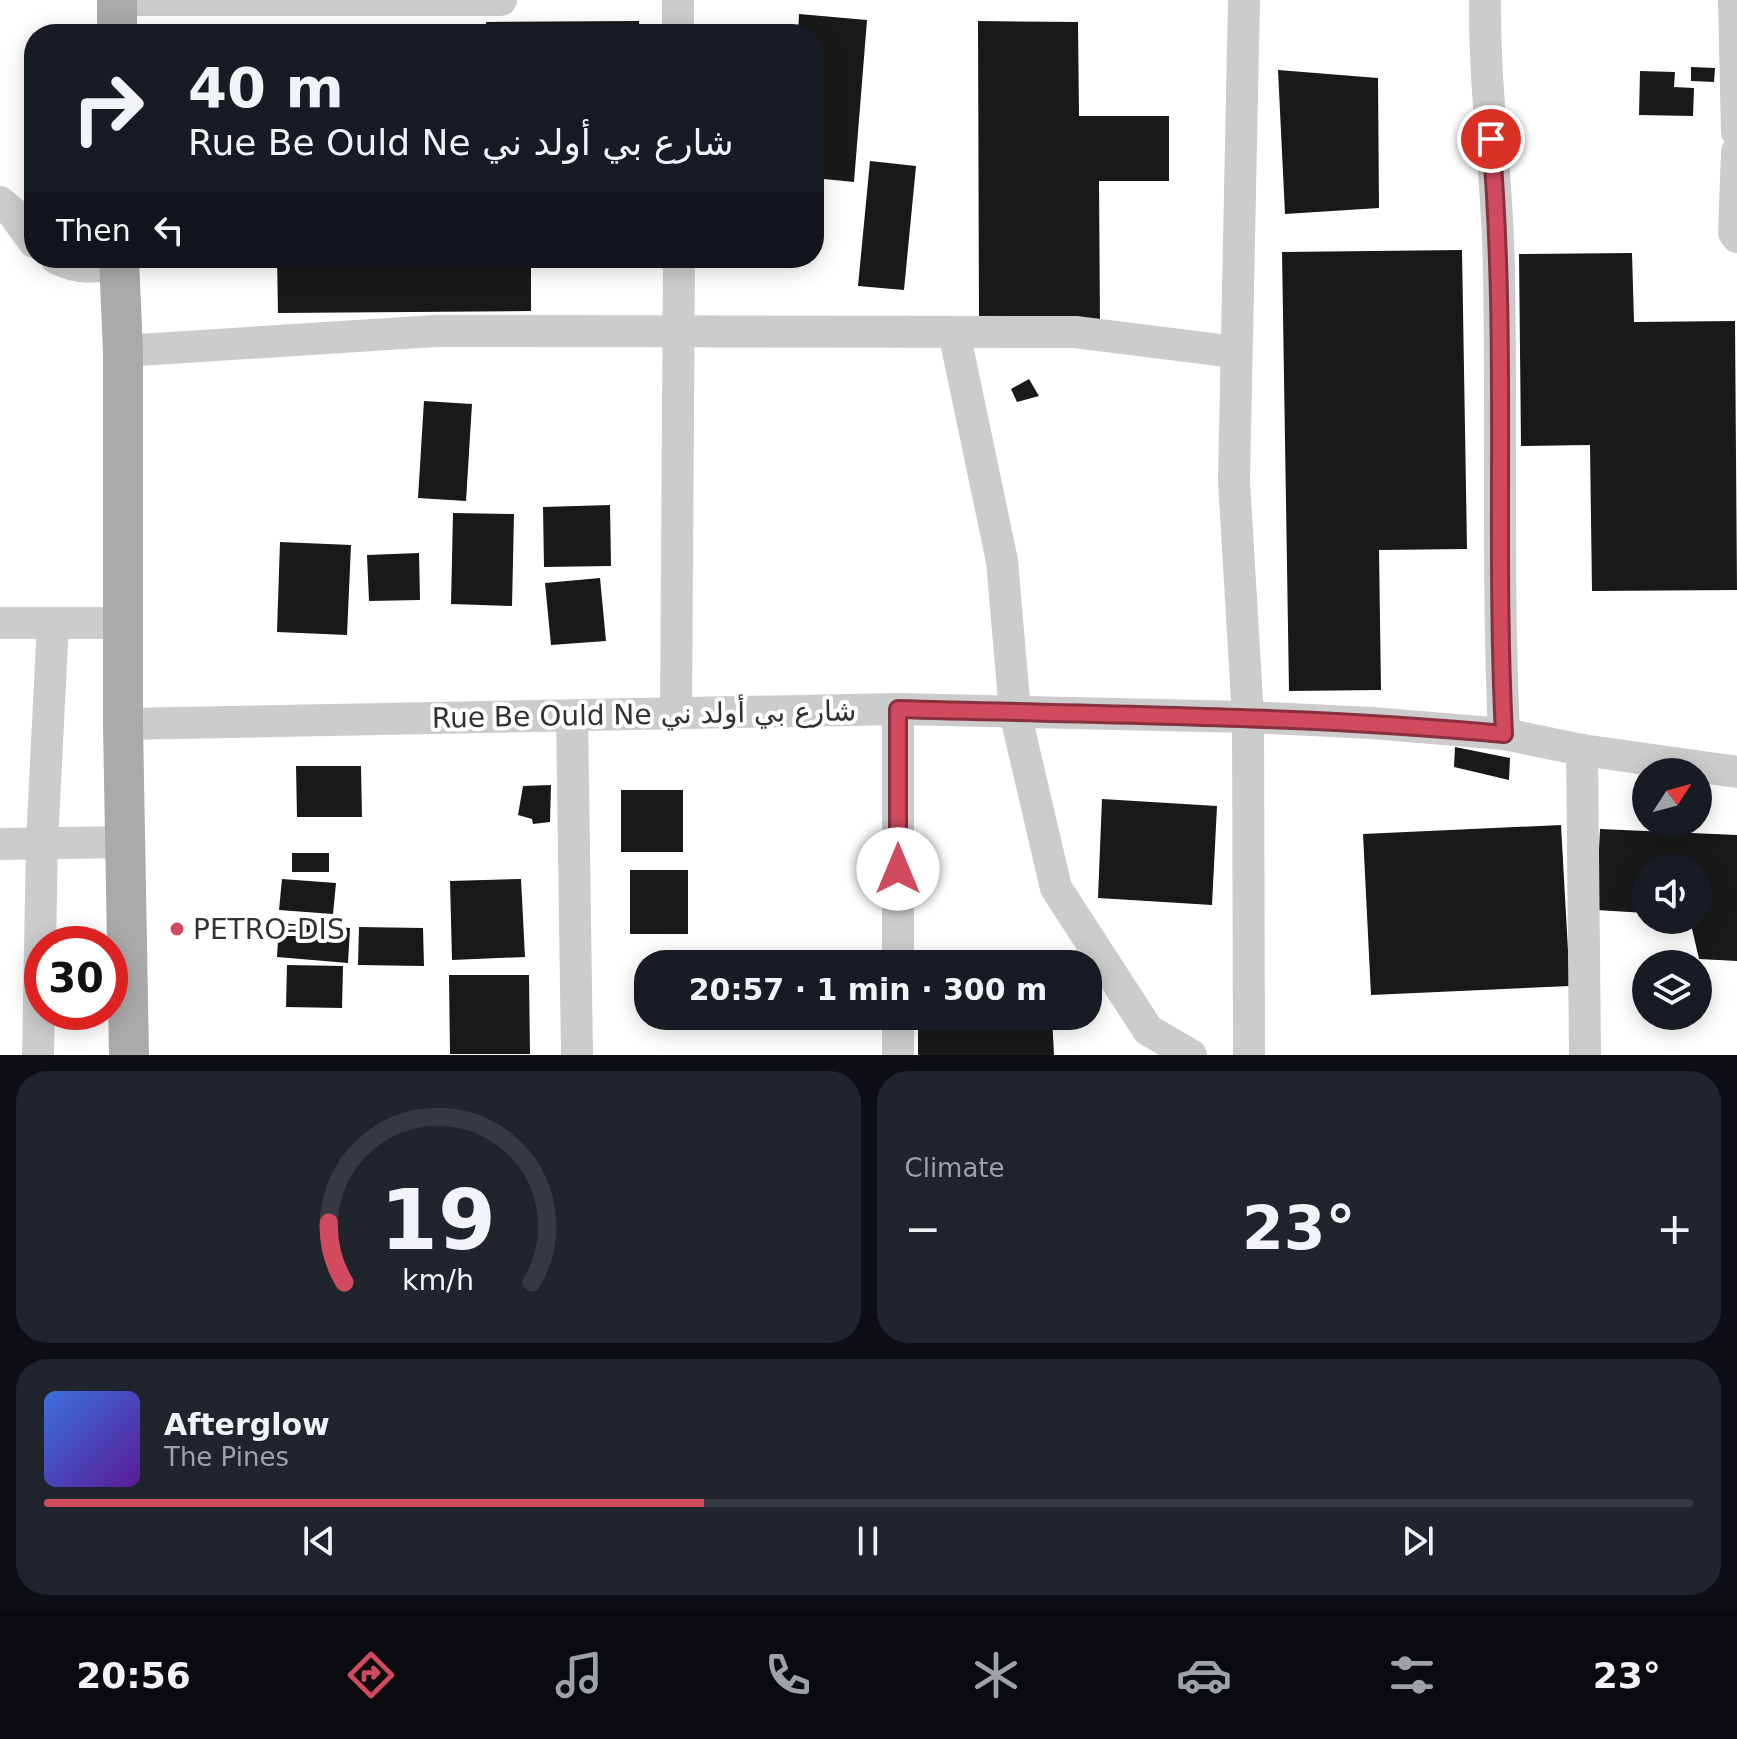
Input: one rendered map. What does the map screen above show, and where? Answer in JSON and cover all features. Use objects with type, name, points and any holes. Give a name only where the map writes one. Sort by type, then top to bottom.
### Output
[{"type":"main road","points":[[117,0],[117,24]]},
{"type":"main road","points":[[119,268],[123,351],[122,623],[129,1055]]},
{"type":"street","points":[[117,0],[501,0]]},
{"type":"street","points":[[678,0],[678,24]]},
{"type":"street","points":[[1244,0],[1234,481],[1248,717],[1249,1055]]},
{"type":"street","points":[[1485,0],[1484,62],[1499,270],[1498,616],[1504,734]]},
{"type":"street","points":[[1734,0],[1737,132]]},
{"type":"street","points":[[1737,152],[1734,233],[1737,237]]},
{"type":"street","points":[[0,202],[24,228]]},
{"type":"street","points":[[676,714],[679,268]]},
{"type":"street","points":[[123,351],[435,331],[680,331],[1075,332],[1235,352]]},
{"type":"street","points":[[954,332],[1002,561],[1015,712],[1056,888],[1148,1030],[1191,1055]]},
{"type":"street","points":[[0,623],[122,623]]},
{"type":"street","points":[[38,1055],[42,843],[53,623]]},
{"type":"street","points":[[898,709],[898,950]]},
{"type":"street","name":"Rue Be Ould Ne شارع بي أولد ني","points":[[123,724],[898,709],[1248,717],[1504,734],[1582,750],[1737,772]]},
{"type":"street","points":[[572,716],[577,1055]]},
{"type":"street","points":[[1582,750],[1585,1055]]},
{"type":"street","points":[[0,844],[126,842]]},
{"type":"street","points":[[898,1030],[898,1055]]},
{"type":"building","points":[[799,14],[867,20],[854,182],[824,179],[824,24],[798,24]]},
{"type":"building","points":[[639,21],[639,24],[486,24]]},
{"type":"building","points":[[978,21],[1078,22],[1079,116],[1169,116],[1169,181],[1099,181],[1100,325],[979,325]]},
{"type":"building","points":[[1691,67],[1715,68],[1714,82],[1691,81]]},
{"type":"building","points":[[1278,70],[1378,78],[1379,208],[1285,214]]},
{"type":"building","points":[[1640,71],[1675,72],[1674,87],[1694,88],[1693,116],[1639,115]]},
{"type":"building","points":[[870,161],[916,166],[904,290],[858,286]]},
{"type":"building","points":[[1462,250],[1467,549],[1379,550],[1381,690],[1289,691],[1282,252]]},
{"type":"building","points":[[1632,253],[1634,322],[1735,321],[1737,590],[1592,591],[1590,445],[1521,446],[1519,254]]},
{"type":"building","points":[[277,268],[531,268],[531,311],[278,313]]},
{"type":"building","points":[[1029,379],[1039,396],[1017,402],[1011,389]]},
{"type":"building","points":[[424,401],[472,404],[466,501],[418,498]]},
{"type":"building","points":[[610,505],[611,566],[544,567],[543,507]]},
{"type":"building","points":[[453,513],[514,514],[512,606],[451,604]]},
{"type":"building","points":[[280,542],[351,545],[347,635],[277,632]]},
{"type":"building","points":[[419,553],[420,600],[369,601],[367,555]]},
{"type":"building","points":[[600,578],[606,641],[551,645],[545,583]]},
{"type":"building","points":[[1455,747],[1510,758],[1509,780],[1454,767]]},
{"type":"building","points":[[296,766],[361,766],[362,817],[297,817]]},
{"type":"building","points":[[551,785],[550,822],[533,824],[532,819],[518,815],[523,786]]},
{"type":"building","points":[[621,790],[683,790],[683,852],[621,852]]},
{"type":"building","points":[[1102,799],[1217,806],[1212,905],[1098,898]]},
{"type":"building","points":[[1561,825],[1570,986],[1371,995],[1363,834]]},
{"type":"building","points":[[1600,829],[1632,830],[1632,838],[1737,835],[1737,961],[1712,960],[1712,950],[1697,950],[1693,934],[1712,934],[1712,854],[1632,854],[1632,912],[1596,910]]},
{"type":"building","points":[[292,853],[329,853],[329,872],[292,872]]},
{"type":"building","points":[[630,870],[688,870],[688,934],[630,934]]},
{"type":"building","points":[[282,879],[336,883],[333,914],[279,910]]},
{"type":"building","points":[[521,879],[525,957],[452,960],[450,881]]},
{"type":"building","points":[[279,923],[350,928],[348,963],[277,957]]},
{"type":"building","points":[[359,927],[423,928],[424,966],[358,965]]},
{"type":"building","points":[[287,965],[343,966],[342,1008],[286,1007]]},
{"type":"building","points":[[449,975],[529,975],[530,1054],[450,1054]]},
{"type":"building","points":[[918,1030],[1053,1030],[1054,1055],[918,1055]]},
{"type":"place","name":"PETRO-DIS","points":[[177,929]]},
{"type":"route","points":[[898,869],[898,709],[1248,717],[1504,734],[1498,616],[1499,270],[1491,139]]}]
